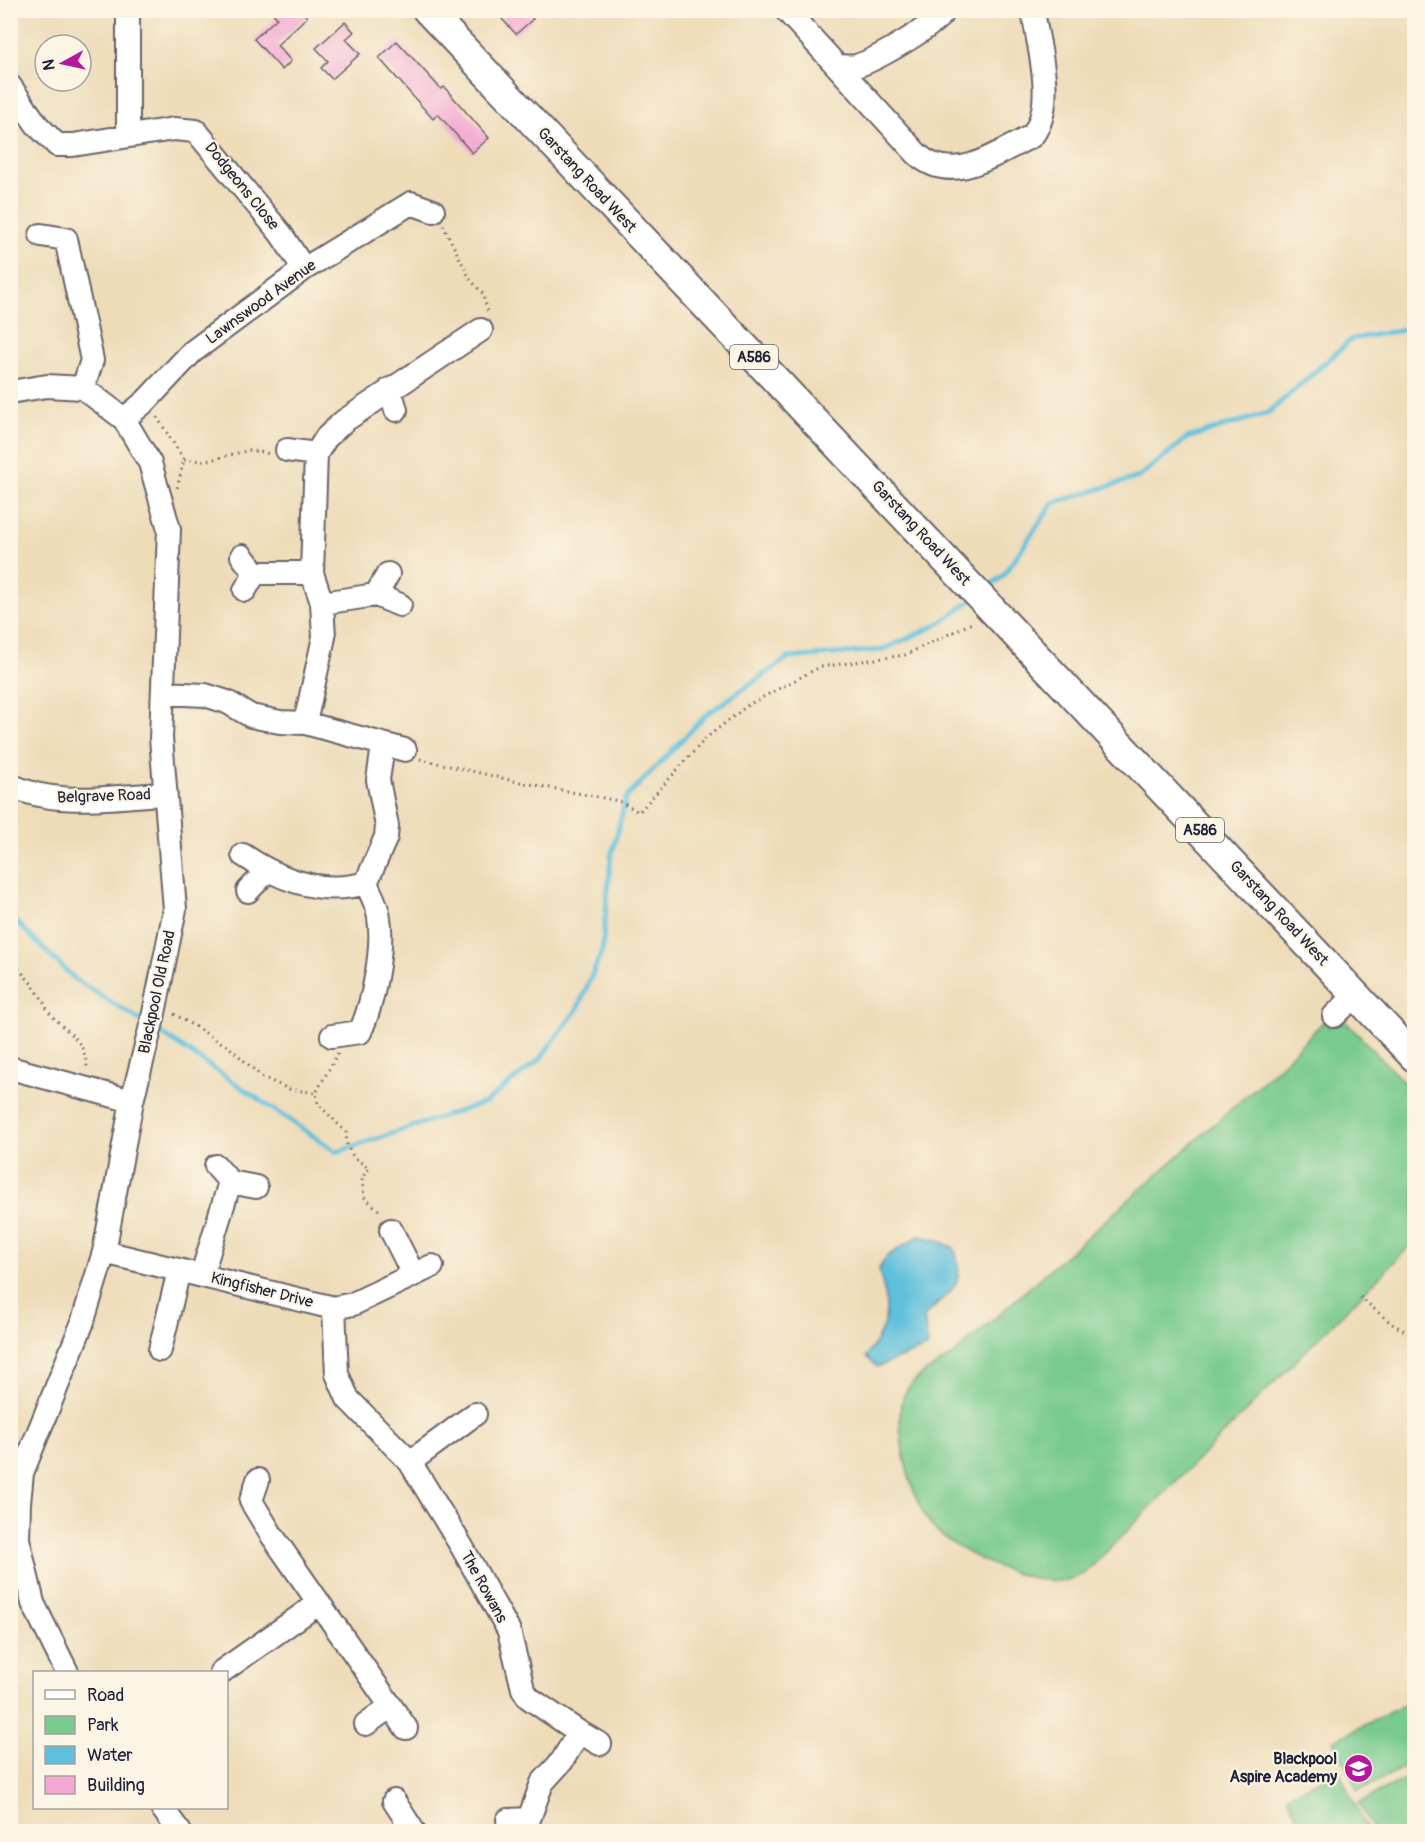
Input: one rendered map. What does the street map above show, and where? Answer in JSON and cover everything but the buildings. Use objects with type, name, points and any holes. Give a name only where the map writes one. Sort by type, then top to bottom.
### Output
[{"type":"main road","name":"Garstang Road West","points":[[427,10],[1414,1057]]},
{"type":"street","points":[[128,10],[128,136]]},
{"type":"street","points":[[786,10],[928,164],[949,169],[973,165],[1032,136],[1042,118],[1044,90],[1033,10]]},
{"type":"street","points":[[837,66],[856,66],[894,47],[932,24],[945,10]]},
{"type":"street","name":"Dodgeons Close","points":[[10,86],[37,125],[57,145],[73,145],[174,129],[196,131],[278,230],[304,269]]},
{"type":"street","name":"Lawnswood Avenue","points":[[124,418],[146,401],[192,352],[405,194],[433,211]]},
{"type":"street","points":[[10,392],[47,386],[83,388],[92,360],[66,239],[41,235]]},
{"type":"street","points":[[305,723],[324,637],[322,603],[312,573],[316,454],[326,438],[344,421],[393,400],[481,330]]},
{"type":"street","name":"Blackpool Old Road","points":[[67,1671],[33,1603],[18,1539],[22,1473],[82,1324],[104,1252],[132,1101],[152,1021],[175,909],[161,738],[169,529],[150,463],[124,418],[83,388]]},
{"type":"street","points":[[289,451],[316,454]]},
{"type":"street","points":[[248,573],[312,573]]},
{"type":"street","points":[[376,595],[388,574]]},
{"type":"street","points":[[322,603],[376,595],[400,605]]},
{"type":"street","points":[[163,693],[205,695],[227,702],[251,716],[280,723],[305,723],[394,748],[378,780],[387,826],[386,837],[366,883],[379,916],[380,935],[367,1018],[351,1037]]},
{"type":"street","name":"Belgrave Road","points":[[10,785],[28,794],[57,799],[164,794]]},
{"type":"street","points":[[243,855],[267,871],[321,889],[351,888],[366,883]]},
{"type":"street","points":[[248,891],[267,871]]},
{"type":"street","points":[[1334,1016],[1356,995]]},
{"type":"street","points":[[10,1068],[132,1101]]},
{"type":"street","points":[[202,1274],[223,1174],[256,1187]]},
{"type":"street","name":"Kingfisher Drive","points":[[104,1252],[202,1274],[334,1308],[353,1304],[423,1270],[391,1230]]},
{"type":"street","points":[[160,1350],[178,1270]]},
{"type":"street","name":"The Rowans","points":[[334,1308],[337,1374],[348,1400],[410,1462],[462,1547],[509,1631],[523,1689],[529,1698],[600,1744]]},
{"type":"street","points":[[410,1462],[475,1414]]},
{"type":"street","points":[[247,1494],[406,1728]]},
{"type":"street","points":[[222,1671],[319,1603]]},
{"type":"street","points":[[366,1724],[391,1706]]},
{"type":"street","points":[[526,1823],[542,1783],[562,1761],[579,1732]]},
{"type":"street","points":[[394,1801],[414,1832]]},
{"type":"street","points":[[163,1809],[180,1832]]},
{"type":"path","points":[[433,211],[440,219],[470,279],[488,308],[481,330]]},
{"type":"path","points":[[184,460],[207,461],[250,450],[279,456],[289,451]]},
{"type":"path","points":[[394,748],[411,757],[514,781],[618,801],[639,813],[706,738],[748,705],[820,667],[905,656],[983,600]]},
{"type":"path","points":[[10,960],[40,996],[51,1016],[67,1028],[86,1055],[87,1088]]},
{"type":"path","points":[[152,1021],[169,1010],[230,1048],[262,1077],[289,1089],[316,1093]]},
{"type":"path","points":[[351,1037],[339,1052],[316,1093],[318,1104],[346,1132],[347,1146],[354,1158],[369,1168],[362,1178],[364,1197],[380,1211],[391,1230]]},
{"type":"path","points":[[1360,1297],[1392,1324],[1414,1336]]},
{"type":"green space","points":[[1328,1017],[1341,1017],[1414,1093],[1414,1242],[1085,1573],[1063,1581],[1048,1581],[1031,1577],[992,1565],[942,1536],[923,1513],[905,1461],[900,1423],[901,1407],[909,1387],[926,1372],[952,1356],[1281,1065]]},
{"type":"green space","points":[[1414,1700],[1414,1762],[1358,1791],[1333,1741]]},
{"type":"green space","points":[[1339,1771],[1368,1831],[1304,1831],[1287,1796]]},
{"type":"green space","points":[[1414,1774],[1414,1831],[1374,1831],[1359,1803]]},
{"type":"water","points":[[919,1236],[935,1239],[954,1248],[959,1272],[957,1281],[948,1294],[924,1317],[928,1347],[877,1367],[866,1357],[880,1334],[886,1315],[885,1295],[879,1269],[887,1256]]},
{"type":"waterway","points":[[984,590],[1003,576],[1053,503],[1139,477],[1187,438],[1268,413],[1352,339],[1414,328]]},
{"type":"waterway","points":[[155,1029],[337,1152],[486,1102],[539,1060],[578,1008],[602,951],[611,857],[626,798],[707,714],[788,658],[882,650],[937,625],[972,600]]},
{"type":"waterway","points":[[10,916],[76,980],[145,1023]]},
{"type":"place","name":"Blackpool Aspire Academy","points":[[1358,1768]]}]
